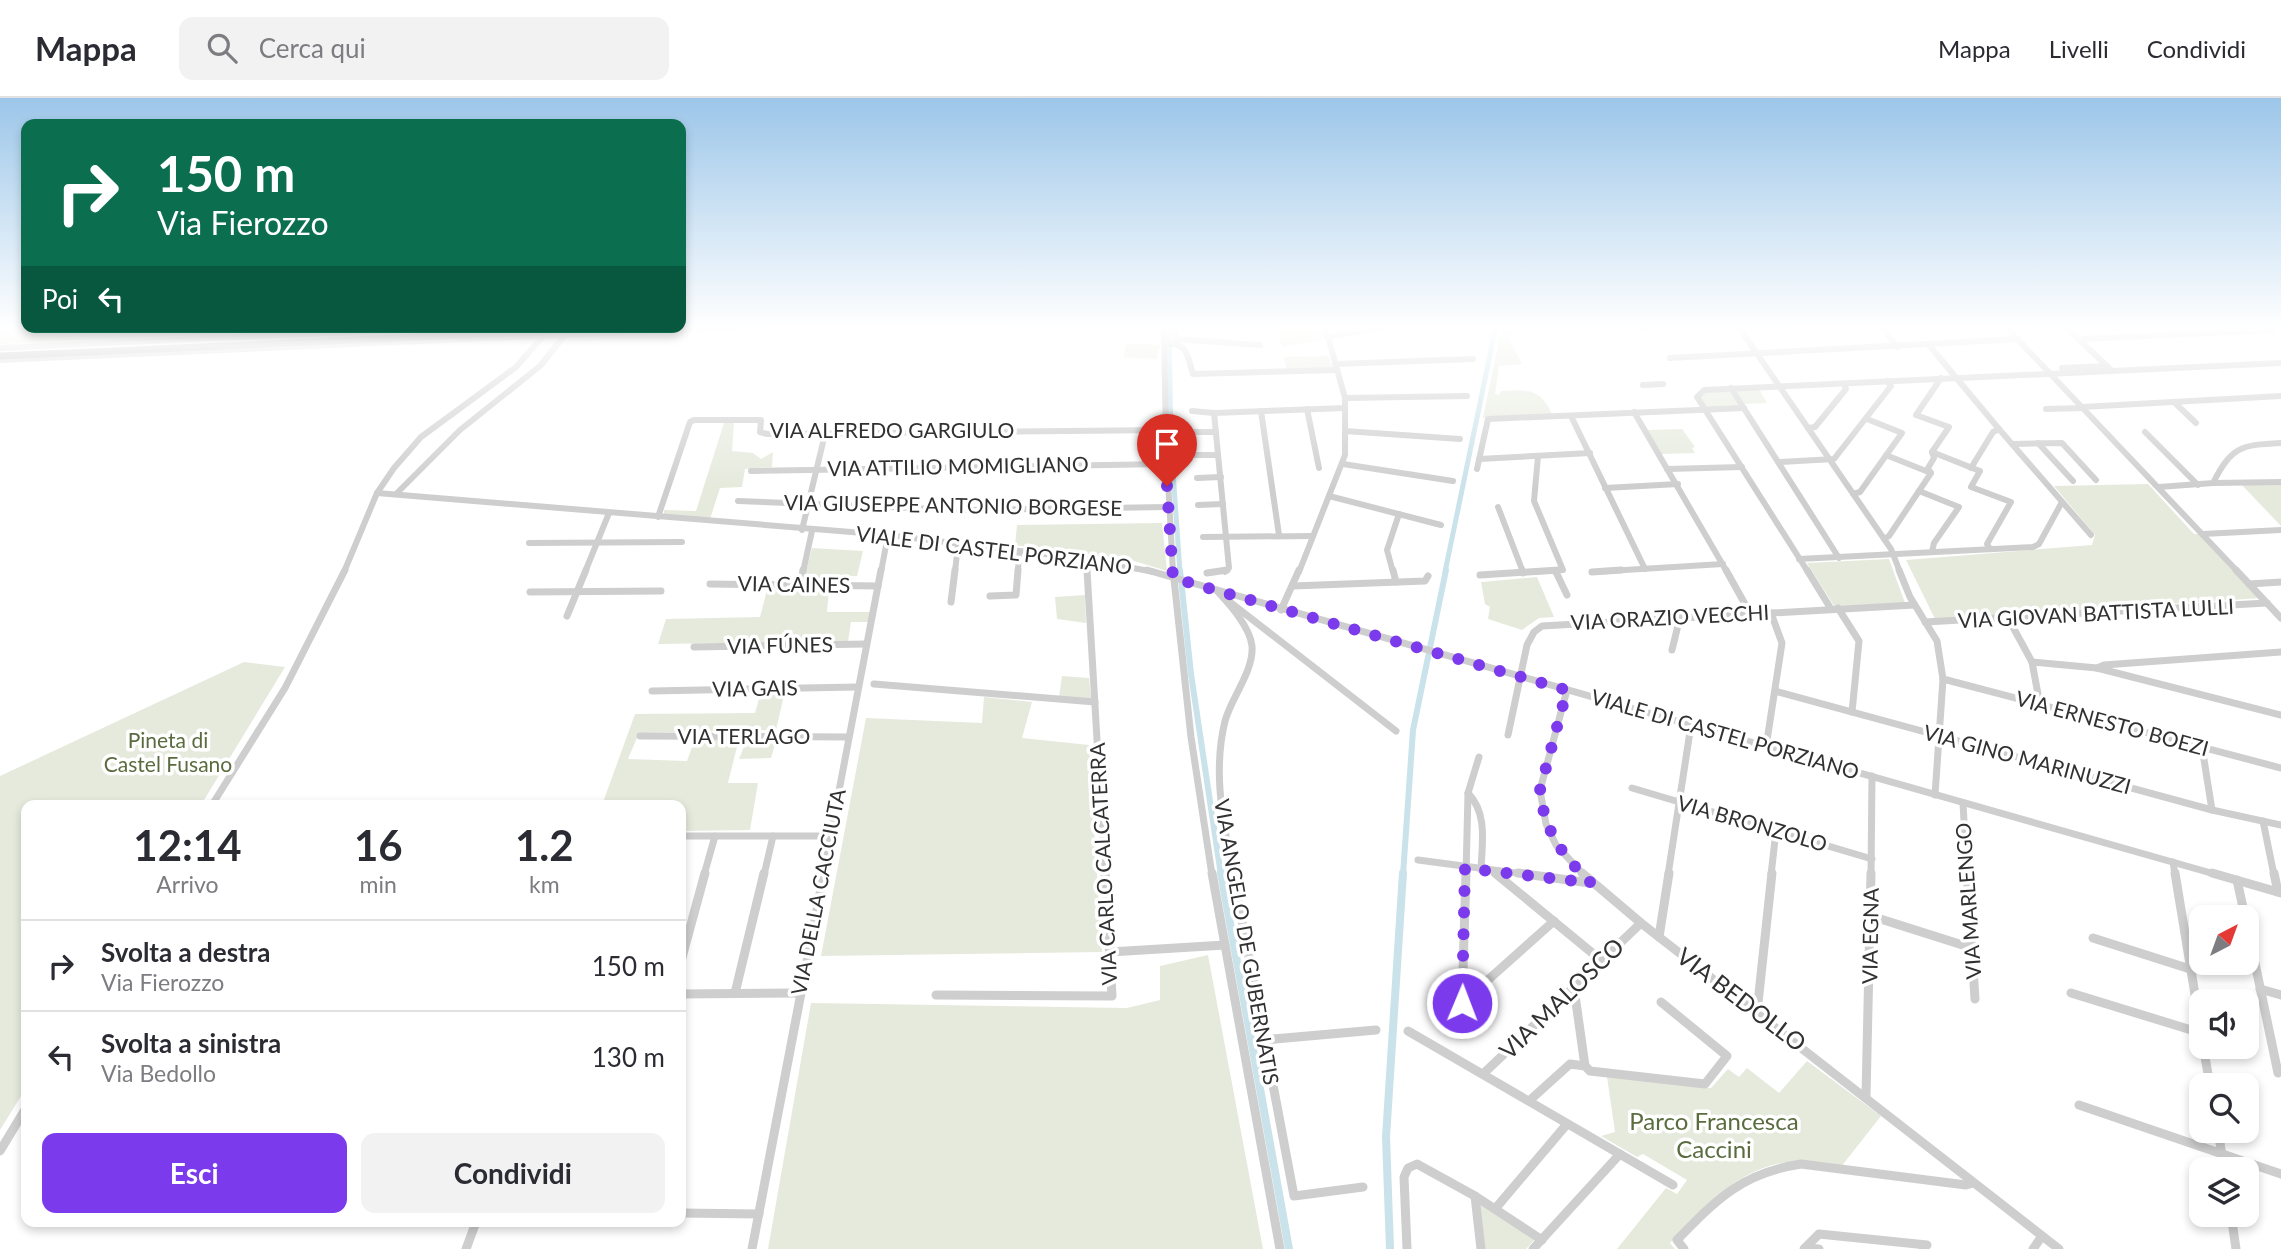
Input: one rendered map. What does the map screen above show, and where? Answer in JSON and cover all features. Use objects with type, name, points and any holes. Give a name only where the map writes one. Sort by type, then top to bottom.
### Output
[{"type":"street","points":[[215,800],[285,688],[353,556],[377,493],[421,437],[502,380]]},
{"type":"street","points":[[396,494],[460,430],[523,380]]},
{"type":"street","points":[[1165,380],[1168,508],[1199,794],[1280,1249]]},
{"type":"street","points":[[1281,610],[1343,464],[1345,398],[1340,380]]},
{"type":"street","points":[[1775,380],[1894,554],[1914,606],[1940,650],[1943,679],[1936,795]]},
{"type":"street","points":[[1852,712],[1859,641],[1799,559],[1698,394],[1704,390],[1731,388],[1910,380]]},
{"type":"street","points":[[1932,452],[1949,427],[1916,415],[1940,380]]},
{"type":"street","points":[[1958,380],[2091,535]]},
{"type":"street","points":[[2056,380],[2281,618]]},
{"type":"street","points":[[1780,463],[1834,459],[1891,386],[1887,381]]},
{"type":"street","points":[[1643,385],[1663,384]]},
{"type":"street","points":[[1808,428],[1815,427],[1846,389],[1844,384]]},
{"type":"street","points":[[1731,388],[1839,558]]},
{"type":"street","points":[[1345,398],[1466,396]]},
{"type":"street","points":[[2046,409],[2281,396]]},
{"type":"street","points":[[2174,402],[2196,423]]},
{"type":"street","points":[[1192,411],[1214,413],[1345,408]]},
{"type":"street","points":[[1477,470],[1488,419],[1744,408]]},
{"type":"street","points":[[1307,409],[1319,468]]},
{"type":"street","points":[[1261,411],[1279,535]]},
{"type":"street","points":[[1633,412],[1678,484],[1750,613]]},
{"type":"street","points":[[1207,573],[1224,572],[1229,568],[1214,413]]},
{"type":"street","points":[[1571,416],[1645,569]]},
{"type":"street","points":[[1853,494],[1860,492],[1902,433],[1867,419]]},
{"type":"street","name":"VIA ALFREDO GARGIULO","points":[[658,517],[693,420],[761,420],[760,430],[763,433],[1165,430]]},
{"type":"street","points":[[1970,468],[1993,432],[1999,429]]},
{"type":"street","points":[[1345,431],[1460,439]]},
{"type":"street","points":[[1194,432],[1216,432]]},
{"type":"street","points":[[2145,432],[2198,485]]},
{"type":"street","points":[[802,530],[825,434]]},
{"type":"street","points":[[2038,443],[2073,481]]},
{"type":"street","points":[[2012,444],[2062,443],[2096,480]]},
{"type":"street","points":[[2213,483],[2235,448],[2244,444],[2281,443]]},
{"type":"street","points":[[1932,452],[1980,471],[1971,487],[2011,502],[1987,544],[1990,549]]},
{"type":"street","points":[[1931,473],[1928,468],[1934,458],[1932,452]]},
{"type":"street","points":[[1479,459],[1590,453]]},
{"type":"street","points":[[1195,455],[1218,455]]},
{"type":"street","points":[[1886,455],[1931,473]]},
{"type":"street","points":[[1480,575],[1556,572],[1563,568],[1533,495],[1538,456]]},
{"type":"street","name":"VIA ATTILIO MOMIGLIANO","points":[[751,471],[1166,464]]},
{"type":"street","points":[[1343,464],[1453,481]]},
{"type":"street","points":[[1667,469],[1742,467]]},
{"type":"street","points":[[2027,476],[2034,467]]},
{"type":"street","points":[[1884,539],[1889,536],[1931,473]]},
{"type":"street","points":[[1197,478],[1221,477]]},
{"type":"street","points":[[2159,487],[2281,482]]},
{"type":"street","points":[[1605,488],[1678,484]]},
{"type":"street","points":[[1919,491],[1959,507],[1934,543],[1932,552]]},
{"type":"street","name":"VIALE DI CASTEL PORZIANO","points":[[377,493],[888,536],[1086,559],[1143,569],[2279,892]]},
{"type":"street","points":[[1329,496],[1441,525]]},
{"type":"street","name":"VIA GIUSEPPE ANTONIO BORGESE","points":[[738,501],[963,510],[1168,508]]},
{"type":"street","points":[[1799,559],[2039,544],[2062,502]]},
{"type":"street","points":[[1198,505],[1223,504]]},
{"type":"street","points":[[1498,507],[1523,573]]},
{"type":"street","points":[[567,615],[608,513]]},
{"type":"street","points":[[1396,582],[1387,550],[1399,514]]},
{"type":"street","points":[[2203,534],[2281,530]]},
{"type":"street","points":[[800,585],[812,531]]},
{"type":"street","name":"VIA DELLA CACCIUTA","points":[[752,1249],[888,536]]},
{"type":"street","points":[[1203,537],[1312,536]]},
{"type":"street","points":[[529,543],[682,542]]},
{"type":"street","points":[[951,602],[958,544]]},
{"type":"street","points":[[990,596],[1016,595],[1018,551]]},
{"type":"street","name":"VIA CARLO CALCATERRA","points":[[936,995],[1112,996],[1086,559]]},
{"type":"street","points":[[1592,572],[1723,564]]},
{"type":"street","points":[[1556,572],[1567,595]]},
{"type":"street","points":[[1293,586],[1425,581],[1428,576]]},
{"type":"street","points":[[2249,584],[2281,582]]},
{"type":"street","name":"VIA CAINES","points":[[710,584],[878,586]]},
{"type":"street","points":[[530,592],[662,591]]},
{"type":"street","name":"VIA ANGELO DE GUBERNATIS","points":[[1218,591],[1245,629],[1252,645],[1226,716],[1219,759],[1218,794],[1262,1040],[1294,1196],[1363,1187]]},
{"type":"street","points":[[1225,599],[1396,731]]},
{"type":"street","name":"VIA GIOVAN BATTISTA LULLI","points":[[1925,622],[2267,603]]},
{"type":"street","name":"VIA ORAZIO VECCHI","points":[[1508,735],[1528,642],[1535,630],[1542,626],[1835,608],[1914,606]]},
{"type":"street","points":[[1766,747],[1782,643],[1771,612]]},
{"type":"street","points":[[1672,650],[1680,617]]},
{"type":"street","points":[[2008,618],[2032,662],[2040,705]]},
{"type":"street","name":"VIA FÚNES","points":[[694,647],[866,644]]},
{"type":"street","points":[[2097,668],[2104,664],[2281,652]]},
{"type":"street","points":[[2032,662],[2097,668],[2281,715]]},
{"type":"street","name":"VIA ERNESTO BOEZI","points":[[1943,679],[2281,768]]},
{"type":"street","points":[[874,684],[1095,702]]},
{"type":"street","name":"VIA GAIS","points":[[652,691],[858,687]]},
{"type":"street","name":"VIA BEDOLLO","points":[[1567,690],[1540,790],[1542,806],[1556,845],[1591,883],[2059,1249]]},
{"type":"street","name":"VIA GINO MARINUZZI","points":[[1775,691],[2212,810],[2281,825]]},
{"type":"street","points":[[1659,937],[1691,725]]},
{"type":"street","name":"VIA TERLAGO","points":[[640,736],[848,737]]},
{"type":"street","points":[[2202,747],[2212,810]]},
{"type":"street","points":[[1479,757],[1468,793],[1462,1003],[1555,921]]},
{"type":"street","name":"VIA EGNA","points":[[1866,1096],[1872,776]]},
{"type":"street","name":"VIA BRONZOLO","points":[[1632,788],[1872,859]]},
{"type":"street","points":[[1468,793],[1482,810],[1481,870]]},
{"type":"street","name":"VIA MARLENGO","points":[[1963,803],[1975,999]]},
{"type":"street","points":[[2263,821],[2279,892]]},
{"type":"street","points":[[1757,1012],[1776,831]]},
{"type":"street","points":[[686,836],[831,836]]},
{"type":"street","points":[[686,943],[715,836]]},
{"type":"street","points":[[735,993],[773,836]]},
{"type":"street","points":[[1418,860],[1591,883]]},
{"type":"street","points":[[2173,862],[2189,963]]},
{"type":"street","points":[[1493,872],[1602,961]]},
{"type":"street","points":[[2237,880],[2242,905]]},
{"type":"street","points":[[1871,916],[1972,948]]},
{"type":"street","name":"VIA MALOSCO","points":[[1483,1074],[1641,923]]},
{"type":"street","points":[[2093,938],[2189,969]]},
{"type":"street","points":[[1110,952],[1225,945]]},
{"type":"street","points":[[2257,975],[2278,1073]]},
{"type":"street","points":[[1574,988],[1585,1066],[1590,1071],[1705,1084],[1727,1056],[1661,1002]]},
{"type":"street","points":[[2260,989],[2281,995]]},
{"type":"street","points":[[686,993],[800,993]]},
{"type":"street","points":[[2071,993],[2189,1031]]},
{"type":"street","points":[[1262,1040],[1376,1030]]},
{"type":"street","points":[[1408,1031],[1673,1185]]},
{"type":"street","points":[[1529,1101],[1570,1064],[1585,1066]]},
{"type":"street","points":[[2079,1105],[2281,1174]]},
{"type":"street","points":[[0,1152],[21,1116]]},
{"type":"street","points":[[1495,1209],[1567,1124]]},
{"type":"street","points":[[2220,1143],[2222,1157]]},
{"type":"street","points":[[1533,1249],[1620,1154]]},
{"type":"street","points":[[1680,1244],[1737,1183],[1775,1167],[1801,1164],[1966,1185],[1973,1183]]},
{"type":"street","points":[[1407,1249],[1403,1194],[1404,1177],[1411,1166],[1423,1166],[1542,1240]]},
{"type":"street","points":[[1475,1196],[1481,1249]]},
{"type":"street","points":[[686,1213],[759,1214]]},
{"type":"street","points":[[466,1249],[474,1227]]},
{"type":"street","points":[[2233,1227],[2236,1249]]},
{"type":"street","points":[[1804,1248],[1819,1234],[1927,1245],[1923,1249]]},
{"type":"street","points":[[2033,1249],[2042,1236]]},
{"type":"street","points":[[1804,1248],[1819,1249]]},
{"type":"green space","points":[[1491,380],[1497,380],[1495,394],[1499,395],[1501,391],[1532,392],[1543,399],[1552,414],[1483,418]]},
{"type":"green space","points":[[1758,387],[1767,403],[1742,404],[1744,408],[1705,409],[1698,394],[1704,390]]},
{"type":"green space","points":[[734,422],[732,451],[753,453],[761,459],[773,452],[772,467],[745,469],[742,487],[720,488],[710,519],[664,515],[664,510],[696,511],[724,423]]},
{"type":"green space","points":[[1682,429],[1695,447],[1692,448],[1695,453],[1661,454],[1647,430]]},
{"type":"green space","points":[[2281,482],[2281,526],[2241,484]]},
{"type":"green space","points":[[2148,484],[2194,534],[2203,534],[2262,598],[1935,619],[1906,560],[2092,545],[2095,535],[2054,486]]},
{"type":"green space","points":[[1162,523],[1167,571],[1131,560],[1015,545],[1017,525]]},
{"type":"green space","points":[[812,548],[863,551],[857,576],[850,576],[849,583],[803,583]]},
{"type":"green space","points":[[1889,559],[1905,603],[1834,606],[1807,563]]},
{"type":"green space","points":[[1537,577],[1554,617],[1539,618],[1522,630],[1488,619],[1490,607],[1485,604],[1481,582]]},
{"type":"green space","points":[[829,589],[827,612],[872,612],[870,622],[851,622],[848,642],[829,642],[830,634],[826,643],[801,642],[796,639],[794,642],[658,644],[666,619],[760,617],[767,590]]},
{"type":"green space","points":[[1085,595],[1086,623],[1057,619],[1055,597]]},
{"type":"green space","name":"Pineta di Castel Fusano","points":[[244,662],[285,667],[204,800],[21,800],[21,1096],[0,1130],[0,776]]},
{"type":"green space","points":[[1062,676],[1089,678],[1091,699],[1059,697]]},
{"type":"green space","points":[[785,691],[776,730],[639,733],[628,759],[687,761],[695,739],[739,739],[728,783],[758,783],[750,830],[686,831],[686,800],[604,800],[635,714],[755,713],[761,692]]},
{"type":"green space","points":[[984,697],[1032,702],[1022,738],[1089,745],[1102,952],[821,956],[866,718],[982,723]]},
{"type":"green space","points":[[748,737],[777,737],[771,758],[739,759]]},
{"type":"green space","points":[[1208,955],[1263,1249],[768,1249],[811,1003],[1127,1008],[1160,1000],[1160,966]]},
{"type":"green space","name":"Parco Francesca Caccini","points":[[1807,1061],[1881,1116],[1841,1167],[1798,1161],[1759,1170],[1742,1178],[1712,1201],[1670,1243],[1675,1249],[1617,1249],[1666,1188],[1677,1194],[1687,1180],[1643,1154],[1637,1157],[1601,1136],[1615,1132],[1607,1077],[1711,1088],[1728,1069],[1739,1077],[1747,1068],[1779,1093]]},
{"type":"green space","points":[[1480,1204],[1534,1240],[1526,1249],[1485,1249]]},
{"type":"waterway","points":[[1170,380],[1171,443],[1180,572]]},
{"type":"waterway","points":[[1445,572],[1485,380]]},
{"type":"waterway","points":[[1180,570],[1191,674],[1221,875]]},
{"type":"waterway","points":[[1403,875],[1413,730],[1446,570]]},
{"type":"waterway","points":[[1221,873],[1289,1249]]},
{"type":"waterway","points":[[1390,1249],[1386,1137],[1403,873]]},
{"type":"route","points":[[1167,486],[1173,578],[1567,690],[1540,790],[1546,824],[1556,845],[1591,883],[1465,868],[1462,1003]]}]
